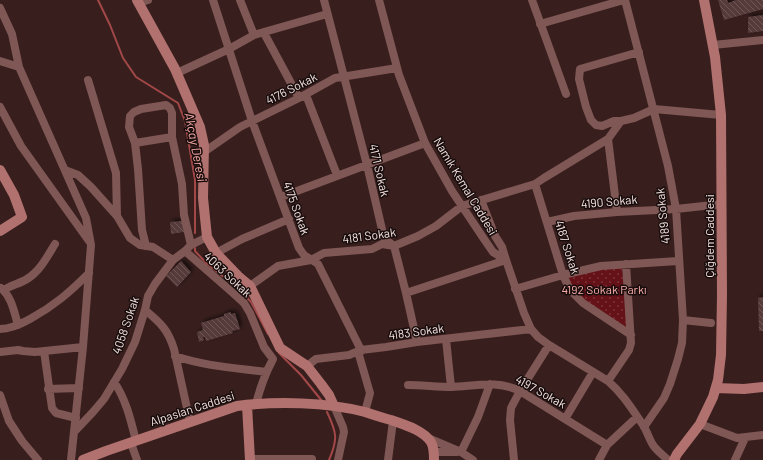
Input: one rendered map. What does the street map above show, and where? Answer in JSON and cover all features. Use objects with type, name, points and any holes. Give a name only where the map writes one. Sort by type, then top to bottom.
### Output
[{"type":"street","name":"4175 Sokak","points":[[213,0],[252,121],[299,248],[304,255],[318,264],[361,350],[359,355],[370,393],[364,412]]},
{"type":"street","points":[[240,0],[254,35]]},
{"type":"street","name":"4171 Sokak","points":[[324,0],[367,165],[384,238],[394,246],[417,342]]},
{"type":"street","name":"Namık Kemal Caddesi","points":[[379,0],[399,75],[425,143],[452,191],[484,239],[493,252],[506,260]]},
{"type":"street","points":[[532,0],[566,94]]},
{"type":"street","points":[[540,24],[624,0]]},
{"type":"street","name":"4189 Sokak","points":[[624,0],[654,109],[668,166],[676,209],[678,261],[683,320],[682,343],[670,384],[664,398],[644,427]]},
{"type":"street","name":"Çiğdem Caddesi","points":[[674,460],[700,424],[716,388],[719,372],[722,324],[720,115],[713,45],[704,0]]},
{"type":"street","points":[[141,1],[177,72],[200,127],[204,145],[203,198],[207,237],[216,253],[250,286],[280,348],[307,366],[329,395],[344,432],[338,460]]},
{"type":"street","points":[[0,8],[12,34],[19,67],[86,218],[91,245],[83,348],[71,460]]},
{"type":"street","points":[[177,72],[229,49],[254,35],[327,14]]},
{"type":"street","points":[[264,33],[302,97],[337,175]]},
{"type":"street","points":[[713,45],[763,40]]},
{"type":"street","points":[[638,52],[580,69],[579,79],[586,107],[591,120],[596,125],[602,126],[614,121],[634,118],[654,109],[720,115]]},
{"type":"street","points":[[0,61],[19,67]]},
{"type":"street","name":"4176 Sokak","points":[[204,152],[240,127],[302,97],[336,78],[397,68]]},
{"type":"street","points":[[88,80],[116,173],[117,216]]},
{"type":"street","points":[[146,246],[142,230],[135,143],[129,127],[130,116],[134,112],[141,109],[166,105],[170,108],[172,113],[172,137],[182,184],[184,215],[191,245]]},
{"type":"street","points":[[0,106],[21,146],[91,245]]},
{"type":"street","points":[[617,212],[608,139],[621,121]]},
{"type":"street","points":[[135,143],[172,137]]},
{"type":"street","name":"4181 Sokak","points":[[250,286],[278,266],[311,260],[324,253],[372,249],[382,244],[394,246],[418,236],[436,226],[462,206],[535,184],[608,139]]},
{"type":"street","points":[[281,197],[425,143]]},
{"type":"street","points":[[0,170],[14,195],[22,217],[0,231]]},
{"type":"street","points":[[65,170],[78,175],[91,187],[117,216],[130,238],[140,245],[153,247],[173,260]]},
{"type":"street","name":"4187 Sokak","points":[[535,184],[563,274],[570,290],[584,303],[631,335]]},
{"type":"street","points":[[481,200],[495,236],[502,247],[515,289],[531,329],[538,337],[608,381],[621,394],[638,418],[652,444],[668,460]]},
{"type":"street","name":"4190 Sokak","points":[[547,222],[574,216],[676,209],[722,204]]},
{"type":"street","points":[[216,253],[242,239],[289,219]]},
{"type":"street","name":"4058 Sokak","points":[[74,431],[99,405],[114,382],[139,331],[148,296],[155,284],[173,260],[191,245],[207,237]]},
{"type":"street","points":[[18,325],[10,298],[2,289],[28,279],[37,270],[55,244]]},
{"type":"street","name":"4063 Sokak","points":[[185,251],[244,303],[250,313],[264,346],[273,359],[251,404]]},
{"type":"street","points":[[406,293],[506,260]]},
{"type":"street","points":[[515,289],[563,274],[601,266],[678,261]]},
{"type":"street","points":[[608,381],[629,350],[631,343],[626,264]]},
{"type":"street","points":[[0,329],[18,325],[41,313],[61,300],[89,272]]},
{"type":"street","points":[[145,310],[157,320],[171,339],[190,422]]},
{"type":"street","points":[[683,320],[711,323]]},
{"type":"street","name":"4183 Sokak","points":[[307,366],[316,359],[349,355],[361,350],[531,329]]},
{"type":"street","points":[[446,339],[451,387]]},
{"type":"street","points":[[514,460],[510,420],[512,404],[549,344]]},
{"type":"street","points":[[0,352],[18,350],[29,352],[83,348]]},
{"type":"street","points":[[44,351],[48,389],[52,408],[56,413],[76,418]]},
{"type":"street","points":[[175,356],[202,364],[266,372]]},
{"type":"street","points":[[565,419],[593,372]]},
{"type":"street","points":[[114,382],[120,391],[131,420],[137,460]]},
{"type":"street","points":[[462,452],[478,417],[490,384]]},
{"type":"street","name":"4197 Sokak","points":[[408,385],[451,387],[490,384],[512,387],[606,445]]},
{"type":"street","points":[[716,388],[744,389],[763,387]]},
{"type":"street","points":[[48,389],[79,388]]},
{"type":"street","points":[[0,395],[8,421],[38,460]]},
{"type":"street","points":[[251,404],[250,459],[312,460]]},
{"type":"street","name":"Alpaslan Caddesi","points":[[83,460],[237,406],[251,404],[334,406],[364,412],[393,421],[413,429],[428,438]]},
{"type":"street","points":[[599,460],[606,445],[638,418]]},
{"type":"street","points":[[388,460],[393,421]]},
{"type":"street","points":[[700,424],[737,438],[763,435]]},
{"type":"street","points":[[428,438],[432,444],[434,456],[462,452]]},
{"type":"street","points":[[428,438],[462,452],[473,460]]},
{"type":"street","points":[[735,460],[745,438]]},
{"type":"green space","name":"4192 Sokak Parkı","points":[[622,268],[628,326],[626,328],[583,300],[574,291],[568,278],[601,269]]},
{"type":"building","points":[[718,0],[727,0],[728,3],[736,0],[763,0],[763,9],[724,20]]},
{"type":"building","points":[[763,15],[763,31],[748,33],[748,17]]},
{"type":"building","points":[[183,221],[184,232],[171,234],[170,222]]},
{"type":"building","points":[[181,261],[191,272],[177,287],[166,276]]},
{"type":"building","points":[[763,297],[763,331],[759,331],[758,298]]},
{"type":"building","points":[[231,312],[231,314],[235,313],[240,329],[232,331],[233,333],[206,341],[205,337],[203,337],[204,340],[199,342],[197,332],[203,330],[201,323],[224,316],[224,314]]},
{"type":"waterway","name":"Akçay Deresi","points":[[98,0],[123,58],[136,77],[178,103],[185,121],[195,180],[195,233]]},
{"type":"waterway","name":"Akçay Deresi","points":[[195,248],[195,251],[207,264],[238,288],[251,302],[268,334]]},
{"type":"waterway","name":"Akçay Deresi","points":[[279,353],[301,375],[322,401]]},
{"type":"waterway","name":"Akçay Deresi","points":[[327,412],[333,425],[335,436],[334,447],[329,460]]}]
